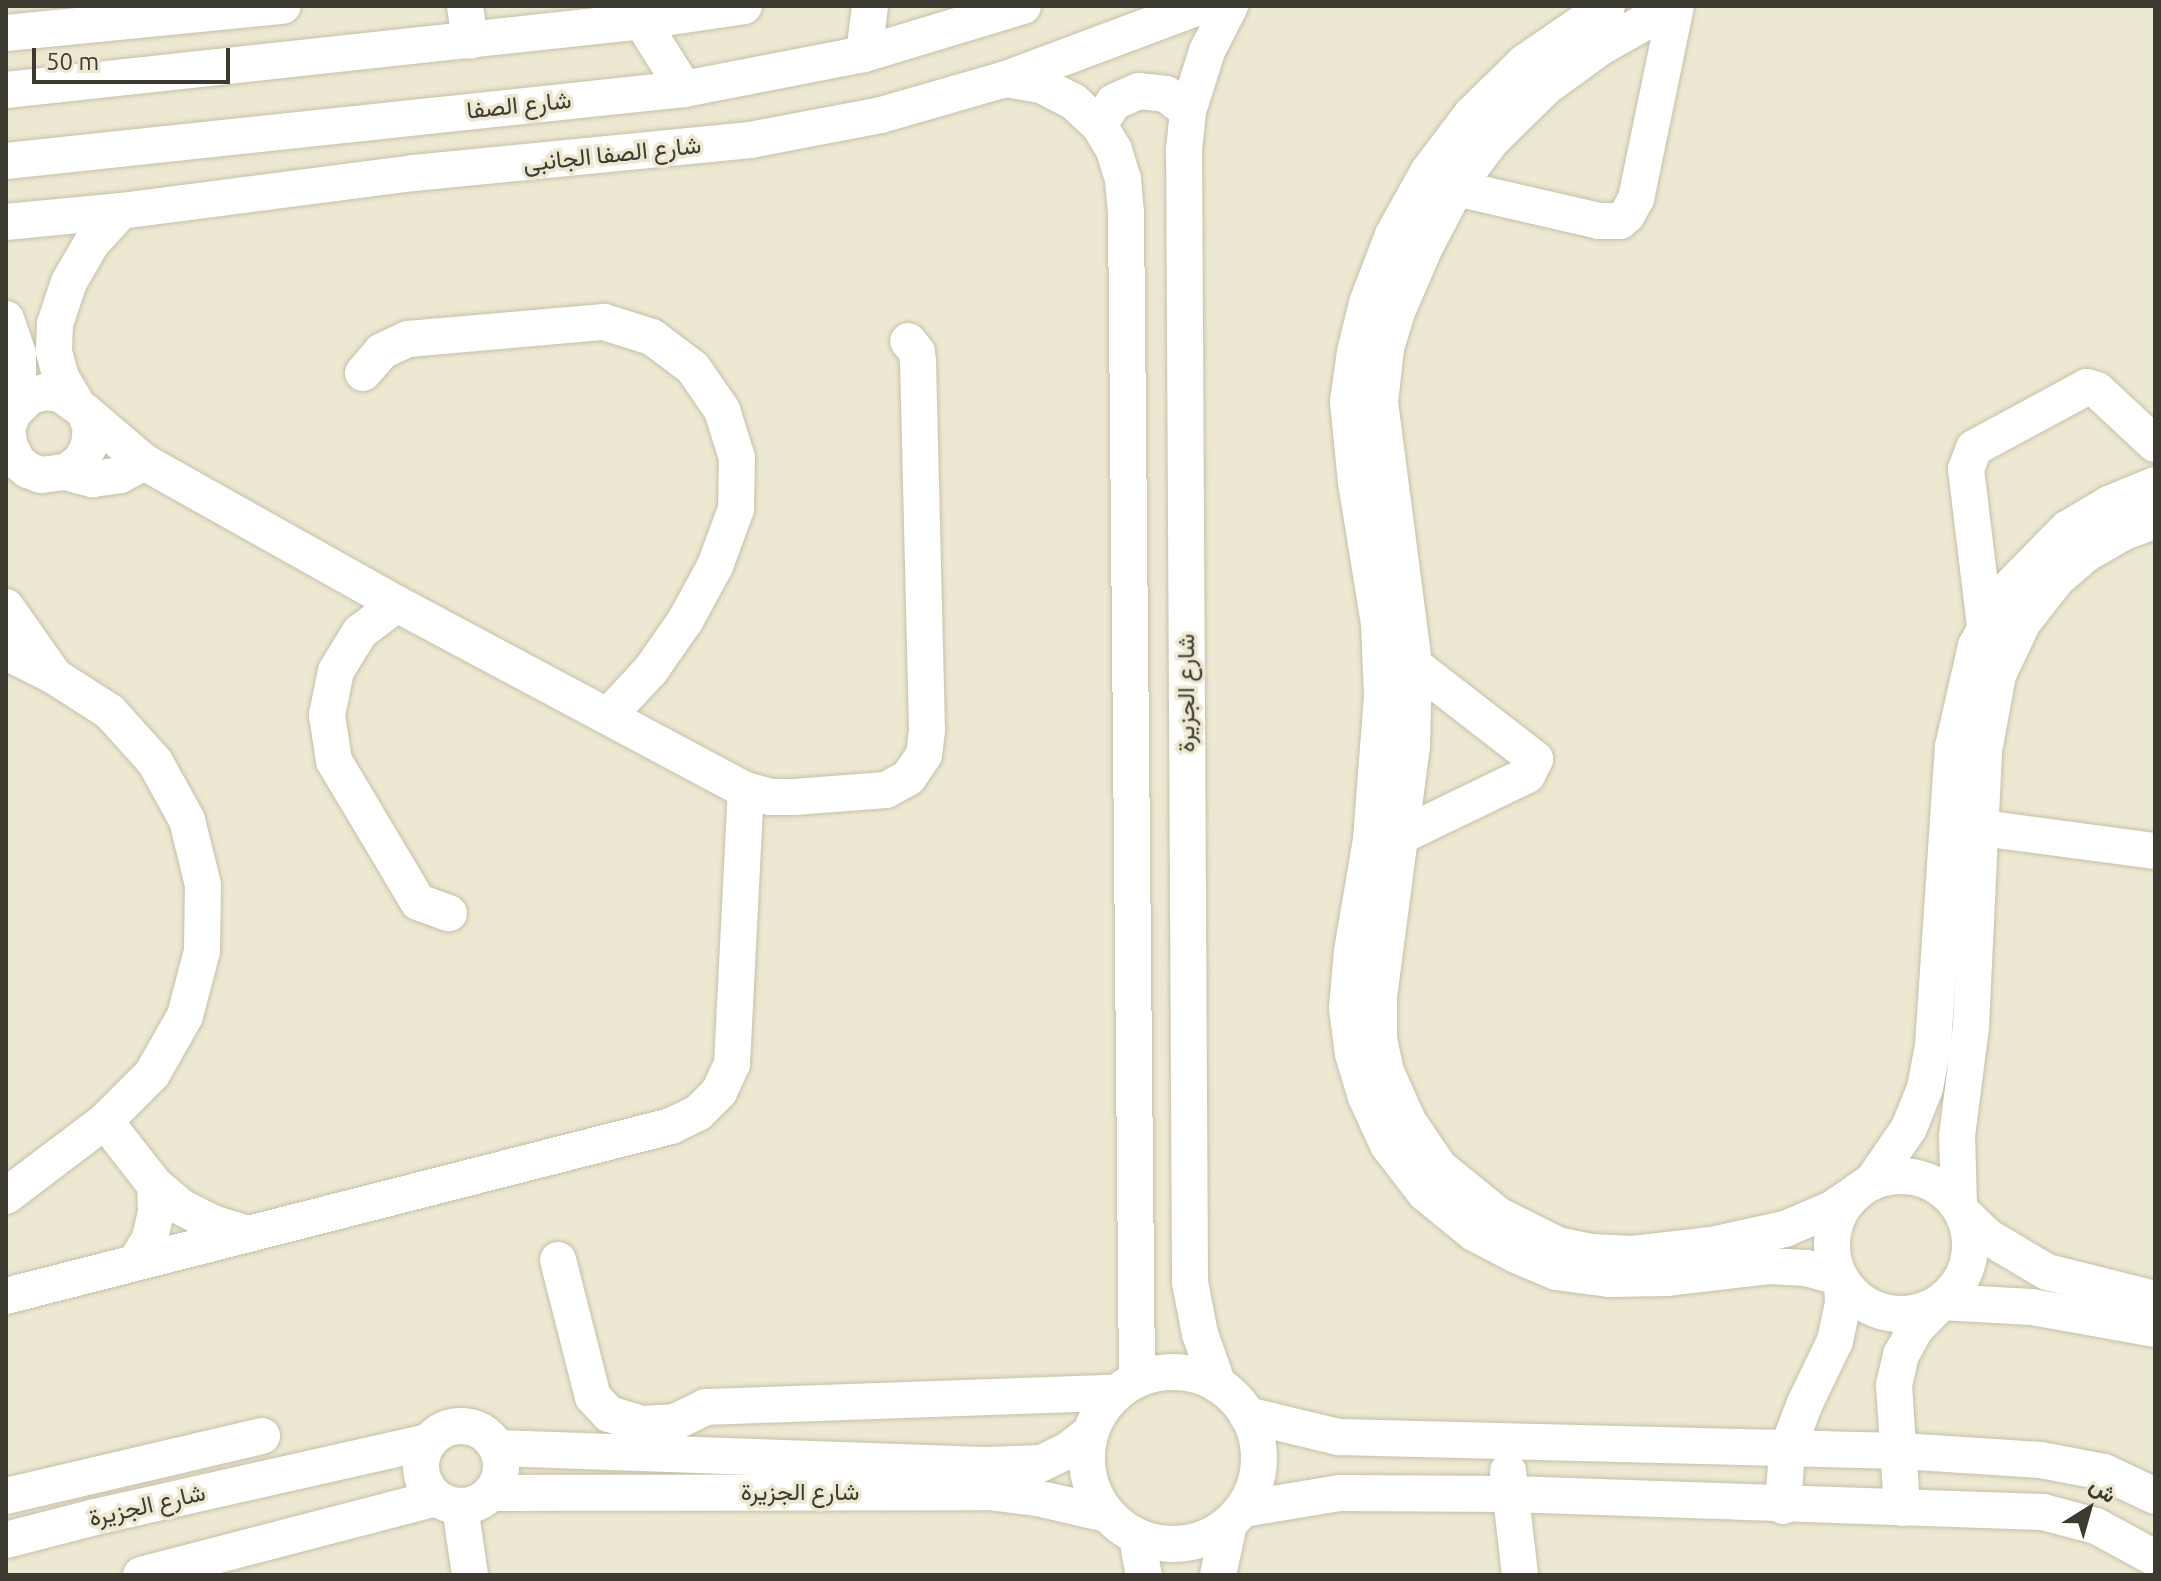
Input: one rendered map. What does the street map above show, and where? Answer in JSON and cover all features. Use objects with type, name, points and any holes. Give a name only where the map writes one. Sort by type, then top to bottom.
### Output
[{"type":"street","points":[[6,33],[283,6]]},
{"type":"street","points":[[6,90],[467,23],[744,6]]},
{"type":"street","points":[[864,54],[870,6]]},
{"type":"street","name":"شارع الصفا","points":[[6,161],[407,116],[684,89],[864,54],[1023,6]]},
{"type":"street","name":"شارع الصفا الجانبى","points":[[6,222],[121,211],[414,173],[750,140],[881,115],[1006,79],[1201,6]]},
{"type":"street","name":"شارع الجزيرة","points":[[1218,1385],[1200,1334],[1190,1282],[1184,150],[1188,111],[1207,51],[1230,6]]},
{"type":"street","points":[[1607,6],[1524,63],[1472,114],[1428,172],[1393,235],[1382,308],[1386,349],[1372,480],[1374,581],[1382,696],[1374,811],[1352,951],[1347,1008],[1353,1054],[1361,1082],[1388,1145],[1425,1193],[1474,1233],[1556,1272],[1609,1279],[1786,1266],[1841,1278],[1866,1305],[1883,1312],[1901,1314],[1939,1304],[2032,1307],[2155,1329]]},
{"type":"street","points":[[1382,308],[1425,247],[1456,188],[1491,141],[1546,87],[1601,47],[1674,6]]},
{"type":"street","points":[[1456,188],[1599,221],[1620,221],[1636,199],[1674,6]]},
{"type":"street","points":[[638,14],[684,89]]},
{"type":"street","points":[[1006,79],[1052,90],[1073,101],[1099,125],[1114,150],[1123,179],[1126,213],[1130,783],[1126,1386],[1099,1411],[1090,1433],[1086,1462],[1092,1489],[1106,1514],[1137,1537],[1160,1544],[1185,1544],[1209,1537],[1236,1516],[1340,1493],[1510,1494],[1783,1506],[2043,1512],[2096,1526],[2155,1558]]},
{"type":"street","points":[[1099,125],[1114,102],[1139,91],[1166,94],[1188,111]]},
{"type":"street","points":[[407,116],[414,173]]},
{"type":"street","points":[[66,472],[81,461],[89,446],[91,428],[61,378],[54,351],[55,328],[69,282],[91,244],[121,211]]},
{"type":"street","points":[[363,373],[382,351],[408,339],[604,322],[652,337],[693,368],[722,410],[734,446],[737,458],[736,509],[715,566],[685,621],[650,671],[608,716]]},
{"type":"street","points":[[55,328],[9,325],[20,371],[8,438],[12,467],[41,475],[66,472],[93,479],[120,475],[144,462]]},
{"type":"street","points":[[12,414],[30,396],[45,392],[61,394],[80,406],[144,462],[397,604],[746,790],[770,797],[886,790],[909,777],[924,755],[927,729],[918,362],[917,352],[908,341]]},
{"type":"street","points":[[1985,626],[1966,469],[1974,448],[2087,387],[2097,390],[2155,444]]},
{"type":"street","points":[[1372,480],[1414,665],[1412,746],[1403,835],[1379,997],[1379,1039],[1386,1072],[1408,1121],[1439,1167],[1475,1199],[1530,1233],[1558,1245],[1591,1252],[1633,1254],[1711,1245],[1785,1229],[1832,1209],[1862,1188],[1910,1176],[1945,1191],[1988,1237],[2047,1272],[2155,1299]]},
{"type":"street","points":[[1902,1508],[1901,1451],[1894,1385],[1901,1355],[1916,1328],[1959,1285],[1969,1262],[1971,1236],[1961,1209],[1957,1136],[1971,1027],[1984,751],[1998,675],[2067,529],[2109,504],[2155,485]]},
{"type":"street","points":[[1783,1506],[1787,1450],[1805,1403],[1835,1341],[1843,1302],[1841,1278],[1833,1257],[1833,1235],[1839,1213],[1909,1128],[1925,1088],[1933,1046],[1953,747],[1969,667],[1985,626],[2007,590],[2046,569],[2086,554],[2124,532],[2155,521]]},
{"type":"street","points":[[397,604],[360,632],[336,671],[327,715],[334,761],[418,902],[449,913]]},
{"type":"street","points":[[6,607],[54,676]]},
{"type":"street","points":[[6,652],[54,676],[110,712],[155,762],[187,820],[203,885],[202,951],[185,1016],[152,1074],[105,1121],[14,1186]]},
{"type":"street","points":[[1403,835],[1527,775],[1535,759],[1414,665]]},
{"type":"street","points":[[1130,783],[1187,781]]},
{"type":"street","points":[[6,1296],[137,1260],[671,1126],[698,1113],[719,1092],[732,1064],[746,790]]},
{"type":"street","points":[[1982,828],[2155,851]]},
{"type":"street","points":[[105,1121],[155,1185],[181,1207],[212,1223],[245,1233]]},
{"type":"street","points":[[137,1260],[153,1224],[155,1185]]},
{"type":"street","points":[[558,1260],[593,1397],[609,1414],[641,1424],[675,1422],[706,1407],[1126,1386],[1164,1372],[1192,1374],[1218,1385],[1247,1415],[1256,1438],[1259,1463],[1254,1487],[1236,1516],[1218,1575]]},
{"type":"street","points":[[1247,1415],[1338,1437],[1901,1451],[2041,1460],[2104,1472],[2155,1496]]},
{"type":"street","points":[[470,1427],[481,1431],[497,1448],[501,1472],[463,1499],[422,1477],[421,1465],[429,1442],[447,1428],[470,1427]]},
{"type":"street","name":"شارع الجزيرة","points":[[497,1448],[985,1465],[1042,1463],[1067,1451],[1090,1433]]},
{"type":"street","points":[[6,1496],[262,1436]]},
{"type":"street","name":"شارع الجزيرة","points":[[6,1540],[429,1442]]},
{"type":"street","points":[[1506,1442],[1520,1575]]},
{"type":"street","name":"شارع الجزيرة","points":[[141,1575],[463,1499],[988,1492],[1037,1498],[1106,1514]]},
{"type":"street","points":[[463,1499],[470,1575]]},
{"type":"street","points":[[1137,1537],[1144,1575]]}]
